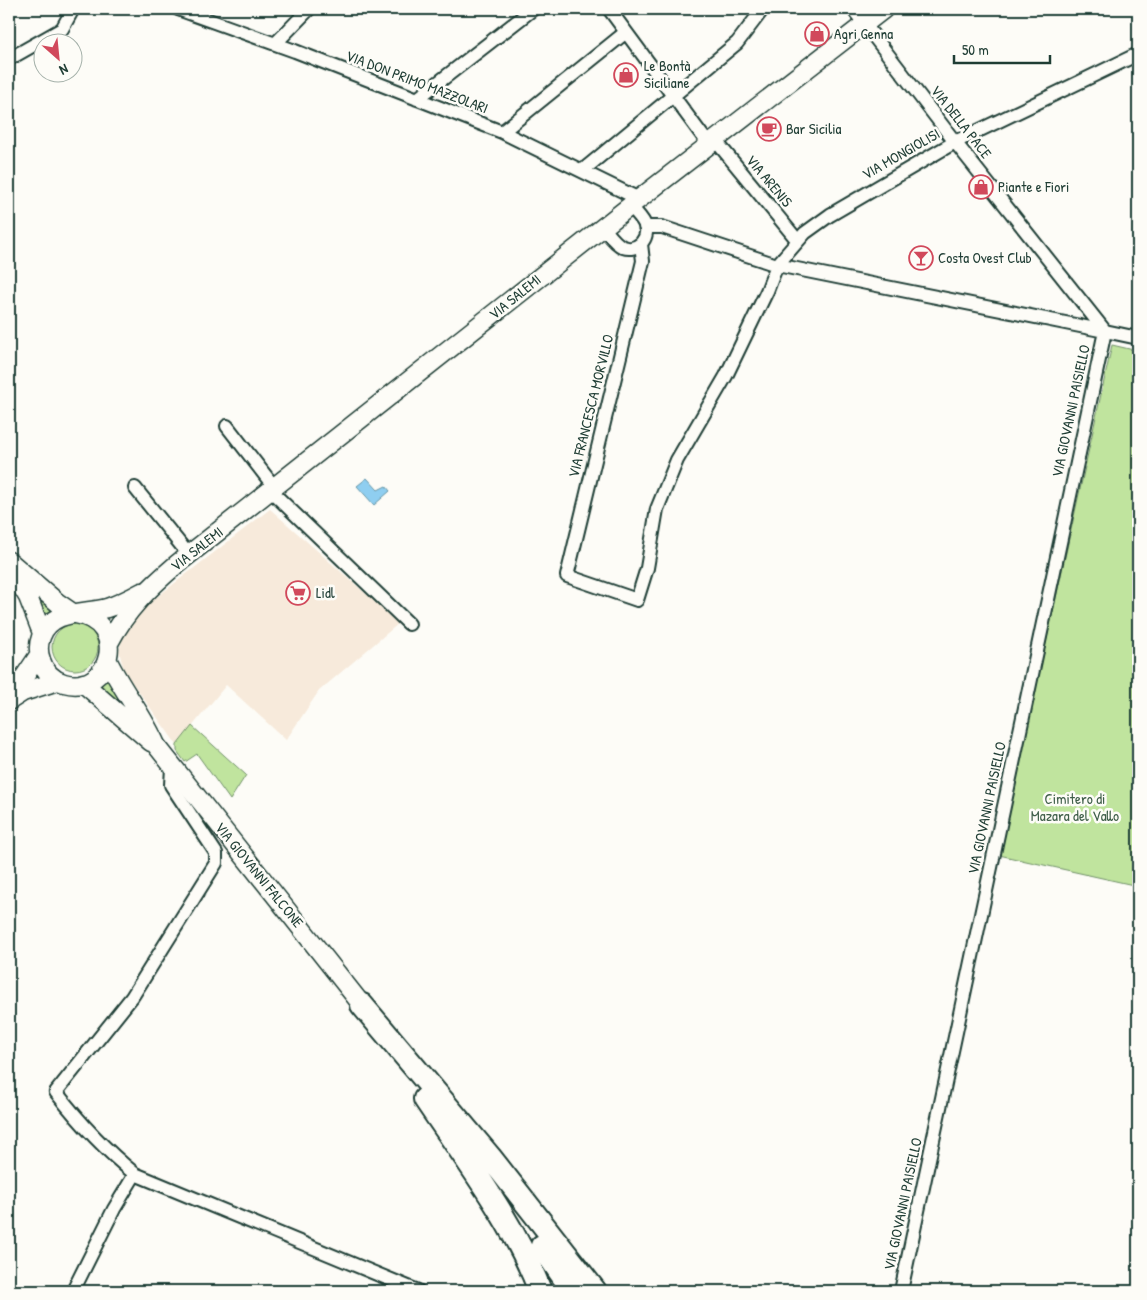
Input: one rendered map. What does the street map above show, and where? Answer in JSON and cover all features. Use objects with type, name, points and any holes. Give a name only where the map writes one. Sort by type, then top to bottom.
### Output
[{"type":"highway","points":[[362,1005],[492,1199],[534,1276],[540,1291]]},
{"type":"highway","points":[[362,1005],[493,1178],[573,1291]]},
{"type":"highway","points":[[362,1005],[490,1157],[595,1291]]},
{"type":"main road","name":"VIA SALEMI","points":[[148,588],[603,227],[713,144],[884,9]]},
{"type":"main road","points":[[9,563],[58,603],[75,614],[98,623],[109,643]]},
{"type":"main road","points":[[9,563],[28,597],[42,633]]},
{"type":"main road","points":[[148,588],[122,620],[109,643],[108,661],[94,679],[83,684],[70,684],[58,681],[42,666],[39,644],[42,633],[56,618],[110,607],[148,588]]},
{"type":"main road","points":[[9,700],[39,655]]},
{"type":"main road","points":[[108,661],[116,678],[148,727],[156,746]]},
{"type":"main road","points":[[9,700],[23,692],[58,681]]},
{"type":"main road","points":[[83,684],[156,746]]},
{"type":"main road","name":"VIA GIOVANNI FALCONE","points":[[156,746],[362,1005]]},
{"type":"street","points":[[9,59],[62,29],[73,9]]},
{"type":"street","points":[[274,44],[309,9]]},
{"type":"street","points":[[417,99],[533,9]]},
{"type":"street","name":"VIA ARENIS","points":[[609,9],[674,97],[798,241]]},
{"type":"street","points":[[582,171],[674,97],[737,43],[763,9]]},
{"type":"street","name":"VIA DELLA PACE","points":[[853,9],[955,142],[1105,331]]},
{"type":"street","name":"VIA DON PRIMO MAZZOLARI","points":[[186,10],[502,132],[582,171],[634,203]]},
{"type":"street","points":[[502,132],[626,32]]},
{"type":"street","name":"VIA MONGIOLISI","points":[[567,576],[637,600],[647,568],[657,509],[677,460],[726,376],[777,266],[805,233],[830,215],[955,142],[1138,54]]},
{"type":"street","points":[[634,203],[646,226],[662,227],[777,266],[1138,338]]},
{"type":"street","name":"VIA FRANCESCA MORVILLO","points":[[567,576],[643,260],[641,244],[646,236],[646,226]]},
{"type":"street","points":[[603,227],[615,242],[624,247],[633,248],[641,244]]},
{"type":"street","name":"VIA GIOVANNI PAISIELLO","points":[[901,1291],[1105,331]]},
{"type":"street","points":[[227,426],[273,489],[409,624]]},
{"type":"street","points":[[135,488],[189,555]]},
{"type":"street","points":[[172,767],[171,785],[216,853],[216,863],[132,997],[56,1092],[80,1124],[109,1153],[135,1174],[418,1291]]},
{"type":"street","points":[[73,1291],[114,1209],[135,1174]]},
{"type":"shaded area","points":[[270,509],[399,623],[319,691],[286,740],[226,685],[177,745],[124,671],[119,651],[124,630],[144,607]]},
{"type":"green space","name":"Cimitero di Mazara del Vallo","points":[[1112,345],[1138,351],[1138,886],[999,855]]},
{"type":"green space","points":[[34,592],[44,603],[57,611],[44,620]]},
{"type":"green space","points":[[70,624],[80,624],[94,634],[98,647],[94,660],[88,666],[80,670],[70,670],[56,660],[52,652],[52,642],[62,628]]},
{"type":"green space","points":[[107,676],[138,721],[96,684]]},
{"type":"green space","points":[[192,726],[246,775],[230,800],[197,754],[185,762],[177,751],[177,745]]},
{"type":"water","points":[[367,478],[378,490],[386,486],[390,491],[374,505],[357,486]]},
{"type":"place","name":"Agri Genna","points":[[817,34]]},
{"type":"place","name":"Le Bontà Siciliane","points":[[626,75]]},
{"type":"place","name":"Bar Sicilia","points":[[769,129]]},
{"type":"place","name":"Piante e Fiori","points":[[981,187]]},
{"type":"place","name":"Costa Ovest Club","points":[[921,258]]},
{"type":"place","name":"Lidl","points":[[298,593]]}]
